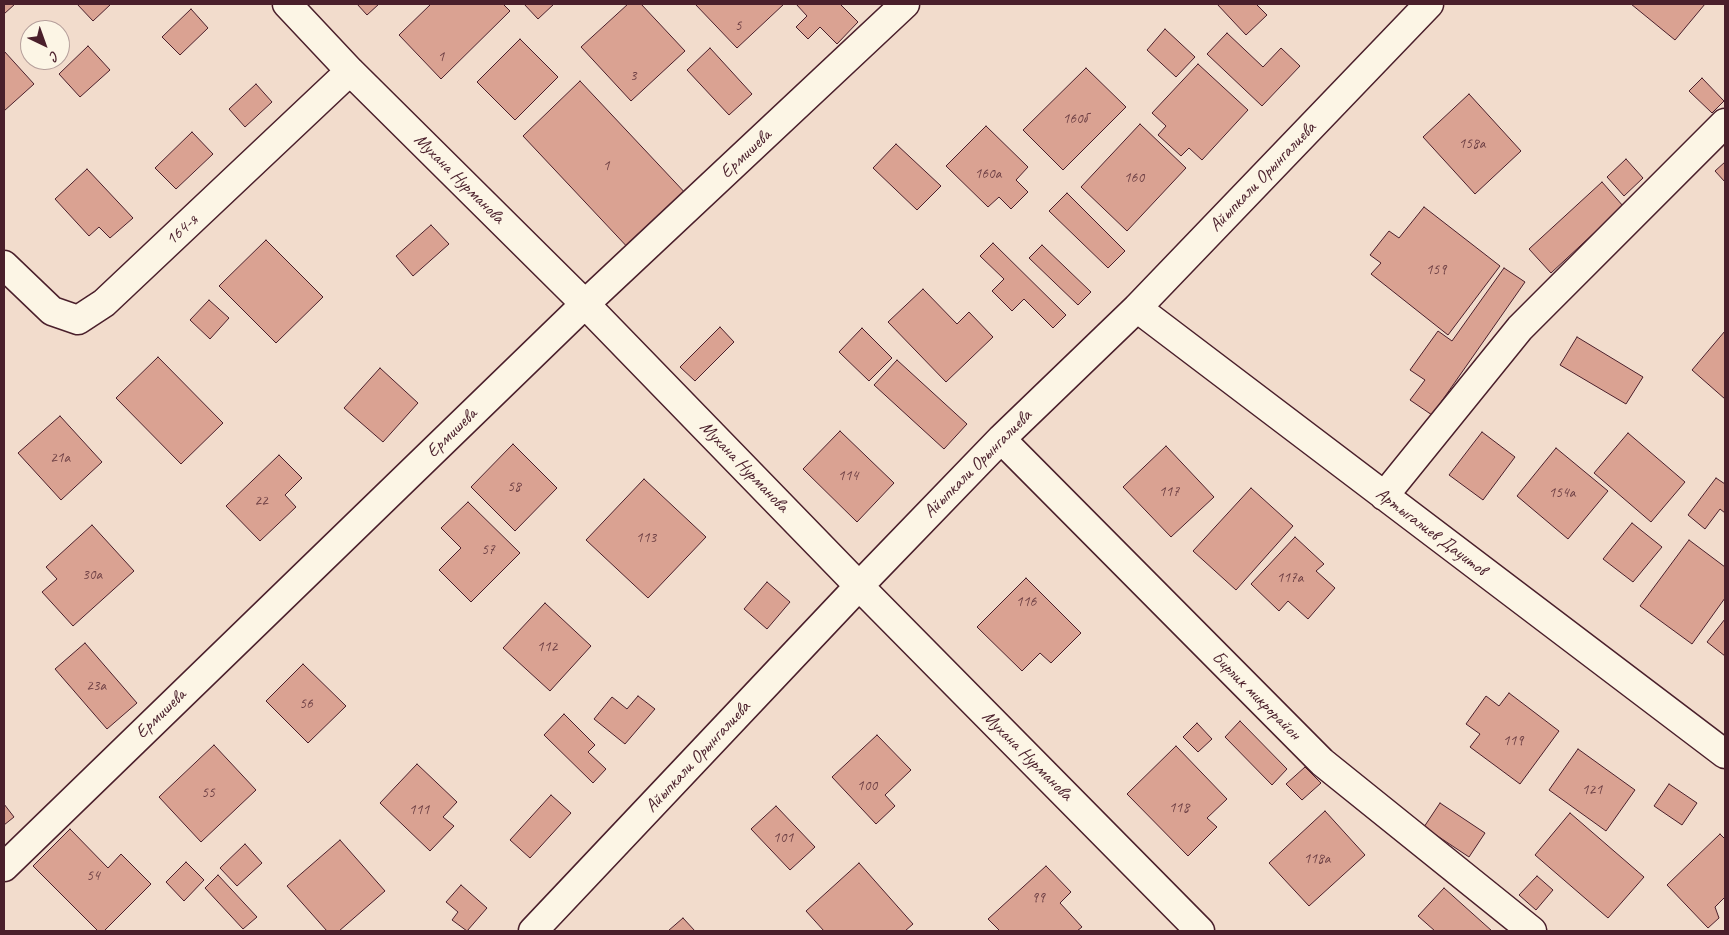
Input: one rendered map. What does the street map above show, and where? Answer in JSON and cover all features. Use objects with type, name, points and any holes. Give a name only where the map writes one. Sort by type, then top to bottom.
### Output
[{"type":"street","name":"Мухана Нурманова","points":[[287,4],[350,71],[585,304],[859,586],[1200,931]]},
{"type":"street","name":"Ермишева","points":[[4,867],[585,304],[905,4]]},
{"type":"street","name":"Айыпкали Орынгалиева","points":[[533,931],[859,586],[1001,439],[1137,308],[1429,4]]},
{"type":"street","name":"164-я","points":[[4,265],[52,311],[78,320],[104,303],[350,71]]},
{"type":"street","points":[[1384,496],[1520,328],[1725,123]]},
{"type":"street","name":"Артыгалиев Дауитов","points":[[1137,308],[1725,754]]},
{"type":"street","name":"Бирлик микрорайон","points":[[1001,439],[1322,762],[1532,931]]},
{"type":"building","points":[[4,4],[15,4],[4,14]]},
{"type":"building","points":[[77,4],[111,4],[93,21]]},
{"type":"building","points":[[357,4],[379,4],[367,15]]},
{"type":"building","points":[[431,4],[503,4],[510,11],[441,79],[399,35]]},
{"type":"building","points":[[524,4],[554,4],[538,19]]},
{"type":"building","points":[[628,4],[641,4],[685,51],[631,101],[581,47]]},
{"type":"building","points":[[695,4],[784,4],[737,48]]},
{"type":"building","points":[[796,4],[840,4],[858,22],[837,44],[820,27],[808,39],[796,27],[807,16]]},
{"type":"building","points":[[1217,4],[1256,4],[1267,15],[1246,35]]},
{"type":"building","points":[[1631,4],[1705,4],[1675,40]]},
{"type":"building","points":[[191,9],[208,28],[180,55],[162,37]]},
{"type":"building","points":[[1165,29],[1195,57],[1176,77],[1147,50]]},
{"type":"building","points":[[1227,33],[1263,67],[1281,48],[1300,66],[1262,106],[1207,54]]},
{"type":"building","points":[[520,39],[558,77],[515,120],[477,82]]},
{"type":"building","points":[[88,46],[110,70],[80,97],[59,74],[63,70],[70,70],[70,63]]},
{"type":"building","points":[[710,48],[752,94],[729,115],[687,70]]},
{"type":"building","points":[[4,51],[34,84],[4,111]]},
{"type":"building","points":[[1198,64],[1248,110],[1202,160],[1189,148],[1181,156],[1158,135],[1166,126],[1152,113]]},
{"type":"building","points":[[1086,68],[1126,107],[1063,170],[1023,130]]},
{"type":"building","points":[[1702,78],[1724,101],[1712,113],[1689,91]]},
{"type":"building","points":[[580,81],[689,197],[632,252],[523,136]]},
{"type":"building","points":[[256,84],[272,102],[245,127],[229,109]]},
{"type":"building","points":[[1469,94],[1521,151],[1475,194],[1423,137]]},
{"type":"building","points":[[1140,124],[1186,168],[1127,231],[1081,187]]},
{"type":"building","points":[[986,126],[1028,167],[1016,180],[1028,192],[1011,209],[999,197],[988,207],[946,166]]},
{"type":"building","points":[[192,132],[213,154],[176,189],[155,168]]},
{"type":"building","points":[[896,144],[941,186],[917,210],[873,168]]},
{"type":"building","points":[[1626,159],[1643,178],[1624,196],[1607,177]]},
{"type":"building","points":[[1725,162],[1725,182],[1715,171]]},
{"type":"building","points":[[87,169],[133,218],[110,238],[99,227],[89,236],[55,199]]},
{"type":"building","points":[[1602,182],[1623,206],[1551,273],[1529,249]]},
{"type":"building","points":[[1067,193],[1125,251],[1108,268],[1049,211]]},
{"type":"building","points":[[1424,207],[1500,266],[1448,335],[1371,274],[1381,263],[1370,255],[1389,231],[1399,238]]},
{"type":"building","points":[[431,225],[449,244],[413,276],[396,256]]},
{"type":"building","points":[[266,240],[323,297],[276,343],[219,286]]},
{"type":"building","points":[[993,243],[1066,315],[1053,328],[1024,299],[1012,311],[992,291],[1004,279],[980,256]]},
{"type":"building","points":[[1042,245],[1091,292],[1078,305],[1029,258]]},
{"type":"building","points":[[1504,268],[1525,282],[1432,415],[1410,400],[1425,380],[1410,370],[1438,331],[1452,341]]},
{"type":"building","points":[[923,289],[957,324],[969,312],[993,337],[946,382],[888,322]]},
{"type":"building","points":[[209,300],[229,318],[210,339],[190,320]]},
{"type":"building","points":[[720,327],[734,342],[695,381],[680,367]]},
{"type":"building","points":[[862,328],[892,358],[869,381],[839,352]]},
{"type":"building","points":[[1725,331],[1725,399],[1692,370]]},
{"type":"building","points":[[1577,337],[1643,377],[1626,404],[1560,365]]},
{"type":"building","points":[[158,357],[223,423],[181,464],[116,398]]},
{"type":"building","points":[[897,360],[967,424],[944,449],[874,385]]},
{"type":"building","points":[[380,368],[418,403],[383,442],[344,408]]},
{"type":"building","points":[[60,416],[102,462],[61,500],[18,453]]},
{"type":"building","points":[[840,431],[894,483],[857,522],[803,469]]},
{"type":"building","points":[[1482,432],[1515,457],[1483,500],[1449,475]]},
{"type":"building","points":[[1628,433],[1685,482],[1651,522],[1594,473]]},
{"type":"building","points":[[513,444],[557,488],[515,531],[471,487]]},
{"type":"building","points":[[1166,446],[1214,497],[1171,537],[1123,487]]},
{"type":"building","points":[[1556,448],[1608,491],[1568,539],[1517,496]]},
{"type":"building","points":[[279,455],[302,478],[285,495],[296,507],[260,541],[226,506]]},
{"type":"building","points":[[1716,478],[1725,484],[1725,513],[1720,509],[1705,529],[1688,515]]},
{"type":"building","points":[[644,479],[706,537],[648,598],[586,540]]},
{"type":"building","points":[[1251,488],[1293,526],[1236,590],[1193,551]]},
{"type":"building","points":[[468,502],[520,553],[471,602],[439,570],[461,548],[441,528]]},
{"type":"building","points":[[1632,523],[1662,547],[1633,582],[1603,559]]},
{"type":"building","points":[[92,525],[134,571],[73,626],[42,592],[57,579],[46,567]]},
{"type":"building","points":[[1295,537],[1324,564],[1316,571],[1335,588],[1308,619],[1288,601],[1279,611],[1251,584]]},
{"type":"building","points":[[1689,540],[1725,567],[1725,598],[1692,644],[1640,606]]},
{"type":"building","points":[[1026,578],[1081,633],[1051,663],[1040,653],[1022,671],[977,627]]},
{"type":"building","points":[[767,582],[790,602],[767,629],[744,609]]},
{"type":"building","points":[[545,603],[591,646],[550,691],[503,648]]},
{"type":"building","points":[[1725,619],[1725,656],[1707,642]]},
{"type":"building","points":[[85,643],[137,703],[107,729],[55,669]]},
{"type":"building","points":[[303,664],[346,706],[308,743],[266,701]]},
{"type":"building","points":[[1509,693],[1559,731],[1520,784],[1470,747],[1480,734],[1466,724],[1486,696],[1499,706]]},
{"type":"building","points":[[638,696],[655,709],[625,744],[594,719],[612,697],[627,709]]},
{"type":"building","points":[[564,714],[595,745],[588,752],[606,769],[593,783],[544,735]]},
{"type":"building","points":[[1240,721],[1287,769],[1272,785],[1225,737]]},
{"type":"building","points":[[1197,723],[1212,739],[1198,752],[1183,737]]},
{"type":"building","points":[[877,735],[911,770],[885,795],[895,806],[876,824],[832,777]]},
{"type":"building","points":[[214,745],[256,790],[201,842],[159,797]]},
{"type":"building","points":[[1176,746],[1227,799],[1207,818],[1217,827],[1188,856],[1127,794]]},
{"type":"building","points":[[1578,749],[1635,790],[1606,831],[1549,790]]},
{"type":"building","points":[[417,764],[457,802],[443,817],[454,826],[430,851],[380,803]]},
{"type":"building","points":[[1305,767],[1321,783],[1302,800],[1286,784]]},
{"type":"building","points":[[1669,784],[1697,803],[1682,825],[1654,806]]},
{"type":"building","points":[[551,795],[571,813],[530,858],[510,840]]},
{"type":"building","points":[[1440,803],[1485,833],[1469,857],[1424,827]]},
{"type":"building","points":[[4,804],[14,817],[4,825]]},
{"type":"building","points":[[776,806],[815,847],[790,870],[751,829]]},
{"type":"building","points":[[1325,811],[1365,855],[1309,906],[1269,863]]},
{"type":"building","points":[[1570,813],[1644,877],[1608,918],[1535,855]]},
{"type":"building","points":[[70,829],[108,868],[121,854],[151,884],[104,931],[98,931],[33,866]]},
{"type":"building","points":[[1720,834],[1725,839],[1725,897],[1715,907],[1719,918],[1708,928],[1667,885]]},
{"type":"building","points":[[340,840],[385,891],[339,931],[327,931],[287,886]]},
{"type":"building","points":[[245,844],[262,863],[237,886],[220,868]]},
{"type":"building","points":[[186,862],[204,880],[184,901],[166,882]]},
{"type":"building","points":[[859,863],[913,924],[905,931],[824,931],[806,911]]},
{"type":"building","points":[[1046,866],[1071,892],[1060,903],[1082,927],[1077,931],[1000,931],[988,919]]},
{"type":"building","points":[[218,875],[257,917],[243,929],[205,888]]},
{"type":"building","points":[[1537,876],[1553,890],[1536,910],[1519,895]]},
{"type":"building","points":[[461,885],[487,908],[467,931],[452,920],[458,912],[446,902]]},
{"type":"building","points":[[1444,888],[1492,931],[1435,931],[1418,916]]},
{"type":"building","points":[[683,918],[695,931],[668,931]]}]
